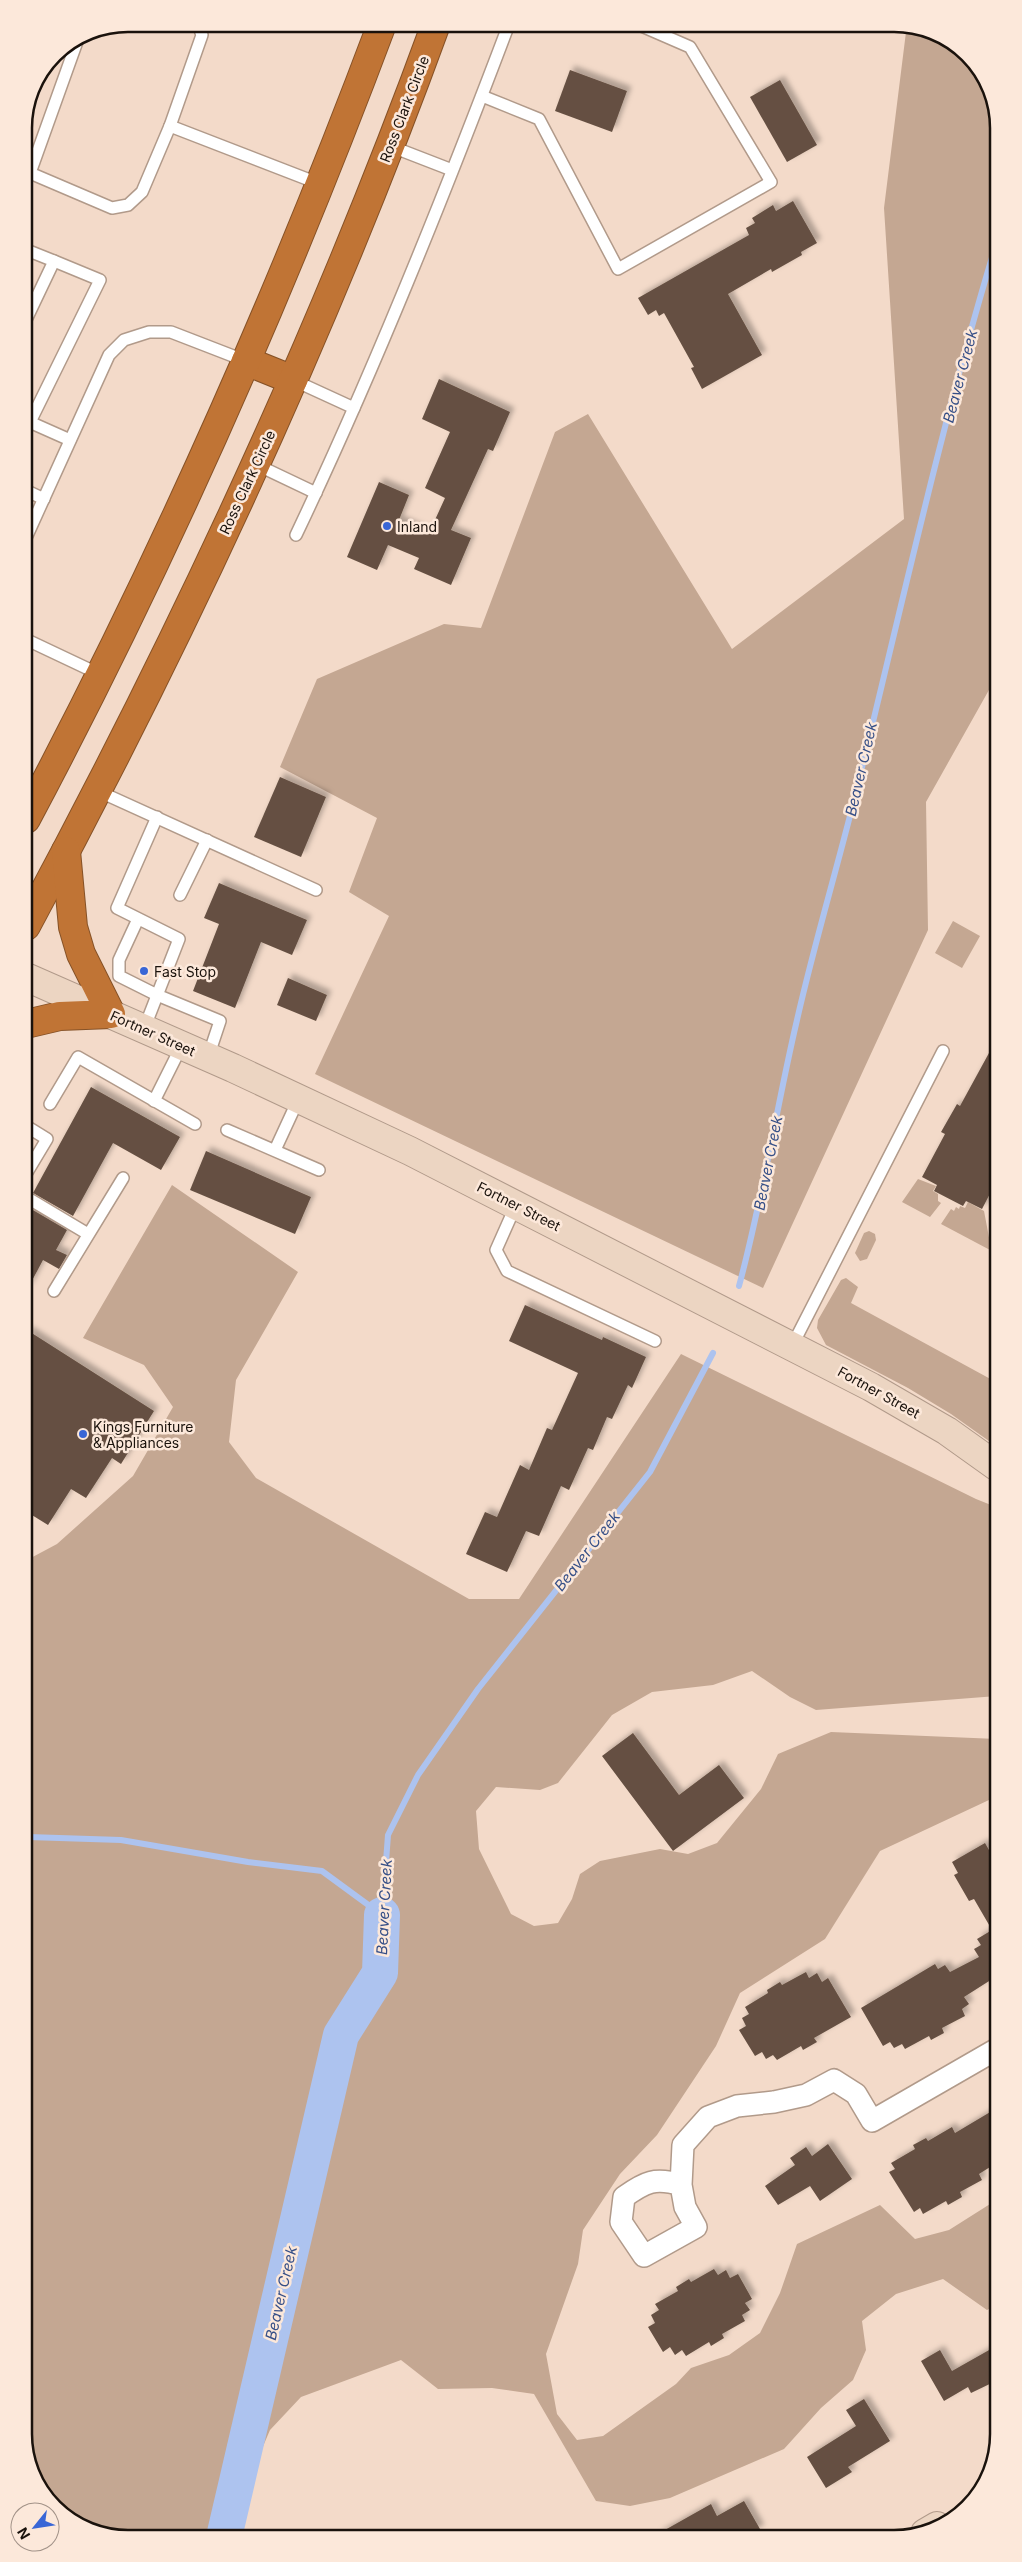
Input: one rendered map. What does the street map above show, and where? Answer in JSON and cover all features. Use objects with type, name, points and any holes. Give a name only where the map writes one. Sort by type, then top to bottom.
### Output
[{"type":"highway","points":[[33,805],[169,531],[246,360],[320,184],[379,33]]},
{"type":"highway","name":"Ross Clark Circle","points":[[33,914],[152,683],[255,464],[293,380],[390,146],[433,33]]},
{"type":"highway","points":[[246,360],[293,380]]},
{"type":"highway","points":[[33,1022],[60,1016],[111,1014],[81,954],[73,927],[66,851]]},
{"type":"street","name":"Fortner Street","points":[[33,980],[299,1098],[410,1150],[792,1346],[908,1408],[947,1431],[989,1461]]},
{"type":"street","points":[[681,2185],[683,2145],[708,2117],[736,2106],[774,2102],[806,2095],[834,2080],[856,2094],[872,2121],[989,2054]]},
{"type":"lane","points":[[33,174],[112,208],[128,205],[142,192],[170,126],[201,33]]},
{"type":"lane","points":[[296,535],[354,408],[482,96],[506,33]]},
{"type":"lane","points":[[482,96],[539,119],[618,269],[771,182],[690,47],[658,33]]},
{"type":"lane","points":[[33,165],[74,50]]},
{"type":"lane","points":[[170,126],[320,184]]},
{"type":"lane","points":[[390,146],[452,170]]},
{"type":"lane","points":[[33,253],[100,280],[33,410]]},
{"type":"lane","points":[[33,305],[54,261]]},
{"type":"lane","points":[[33,523],[109,355],[124,340],[149,332],[172,332],[246,360]]},
{"type":"lane","points":[[293,380],[354,408]]},
{"type":"lane","points":[[33,424],[70,440]]},
{"type":"lane","points":[[255,464],[316,493]]},
{"type":"lane","points":[[33,494],[44,499]]},
{"type":"lane","points":[[33,643],[99,674]]},
{"type":"lane","points":[[98,790],[316,890]]},
{"type":"lane","points":[[144,1029],[180,939],[117,908],[157,817]]},
{"type":"lane","points":[[180,895],[207,840]]},
{"type":"lane","points":[[138,919],[119,960],[119,976],[157,995],[220,1021],[208,1057]]},
{"type":"lane","points":[[154,1101],[182,1046]]},
{"type":"lane","points":[[792,1346],[943,1051]]},
{"type":"lane","points":[[50,1104],[78,1057],[194,1124]]},
{"type":"lane","points":[[275,1150],[299,1098]]},
{"type":"lane","points":[[33,1130],[47,1139],[33,1163]]},
{"type":"lane","points":[[227,1130],[319,1170]]},
{"type":"lane","points":[[54,1291],[123,1178]]},
{"type":"lane","points":[[33,1201],[88,1234]]},
{"type":"lane","points":[[516,1205],[496,1250],[507,1271],[654,1341]]},
{"type":"shaded area","points":[[906,33],[912,34],[936,42],[952,52],[970,70],[980,86],[989,116],[989,690],[926,802],[928,930],[763,1288],[315,1074],[389,916],[349,892],[377,818],[280,767],[317,679],[444,624],[481,628],[555,432],[588,414],[732,649],[904,519],[884,208]]},
{"type":"shaded area","points":[[953,921],[980,936],[962,968],[935,953]]},
{"type":"shaded area","points":[[918,1179],[936,1186],[933,1191],[938,1194],[938,1201],[941,1203],[930,1217],[902,1202]]},
{"type":"shaded area","points":[[172,1185],[298,1272],[236,1380],[229,1442],[256,1478],[469,1599],[519,1599],[681,1354],[989,1504],[989,1697],[816,1710],[790,1697],[752,1671],[713,1685],[652,1692],[612,1715],[558,1783],[540,1790],[496,1787],[476,1811],[479,1849],[511,1914],[534,1926],[558,1923],[572,1899],[580,1874],[600,1861],[660,1849],[688,1854],[717,1843],[761,1789],[778,1754],[831,1732],[989,1739],[989,1800],[880,1851],[825,1939],[740,1993],[716,2046],[657,2135],[620,2174],[583,2230],[578,2264],[546,2354],[557,2414],[577,2440],[603,2436],[676,2384],[691,2368],[729,2355],[760,2333],[780,2293],[797,2244],[880,2205],[915,2239],[949,2230],[989,2205],[989,2309],[987,2310],[943,2279],[896,2294],[862,2321],[866,2350],[853,2380],[821,2408],[784,2449],[670,2498],[630,2506],[596,2501],[534,2394],[492,2388],[438,2389],[401,2360],[301,2397],[270,2430],[258,2458],[243,2529],[110,2528],[80,2517],[56,2497],[42,2476],[34,2452],[32,2434],[32,1557],[57,1544],[133,1476],[173,1407],[144,1365],[83,1338]]},
{"type":"shaded area","points":[[968,1202],[984,1211],[989,1237],[989,1249],[941,1224],[951,1209],[954,1211],[956,1207],[959,1209],[960,1206],[965,1208]]},
{"type":"shaded area","points":[[869,1231],[875,1234],[876,1240],[867,1259],[860,1261],[855,1253],[864,1233]]},
{"type":"shaded area","points":[[846,1278],[858,1287],[851,1303],[989,1378],[989,1441],[951,1414],[908,1388],[826,1345],[817,1328],[818,1320],[841,1280]]},
{"type":"building","points":[[570,70],[627,91],[612,132],[555,111]]},
{"type":"building","points":[[780,80],[817,145],[787,162],[750,97]]},
{"type":"building","points":[[793,201],[817,243],[801,252],[802,255],[772,272],[771,269],[728,294],[762,355],[702,389],[691,368],[694,367],[664,313],[659,316],[656,310],[648,315],[638,298],[749,235],[746,228],[755,223],[752,218],[773,205],[776,211]]},
{"type":"building","points":[[439,379],[510,412],[493,451],[488,449],[451,530],[471,538],[451,585],[414,569],[419,558],[388,545],[377,570],[347,557],[379,482],[409,495],[399,520],[429,533],[445,498],[425,488],[450,432],[422,419]]},
{"type":"building","points":[[280,777],[326,797],[301,857],[254,837]]},
{"type":"building","points":[[219,883],[307,920],[292,955],[261,942],[235,1008],[193,991],[219,924],[204,918]]},
{"type":"building","points":[[288,978],[327,995],[316,1021],[277,1005]]},
{"type":"building","points":[[989,1053],[989,1196],[982,1209],[966,1201],[963,1206],[934,1191],[937,1185],[922,1177],[945,1134],[941,1132],[957,1104],[960,1106]]},
{"type":"building","points":[[91,1087],[180,1137],[161,1170],[113,1143],[73,1216],[33,1193]]},
{"type":"building","points":[[206,1151],[311,1197],[295,1234],[190,1190]]},
{"type":"building","points":[[33,1210],[67,1230],[56,1250],[67,1255],[59,1269],[43,1260],[32,1280]]},
{"type":"building","points":[[525,1305],[602,1340],[603,1337],[646,1357],[632,1388],[628,1385],[612,1419],[607,1417],[593,1450],[588,1448],[569,1490],[561,1486],[539,1536],[526,1531],[507,1572],[466,1554],[485,1512],[497,1517],[520,1465],[529,1470],[547,1428],[552,1430],[578,1373],[509,1341]]},
{"type":"building","name":"Kings Furniture & Appliances","points":[[32,1333],[154,1411],[121,1464],[112,1458],[86,1498],[71,1489],[48,1525],[32,1515]]},
{"type":"building","points":[[633,1733],[679,1795],[719,1765],[744,1798],[673,1851],[602,1756]]},
{"type":"building","points":[[985,1843],[989,1850],[989,1925],[974,1899],[969,1901],[954,1875],[958,1873],[952,1862]]},
{"type":"building","points":[[989,1932],[989,1981],[964,1997],[969,2004],[962,2009],[965,2016],[942,2028],[944,2033],[931,2040],[929,2036],[905,2049],[902,2044],[894,2048],[890,2042],[883,2046],[861,2008],[935,1964],[938,1969],[945,1965],[950,1972],[979,1957],[974,1949],[981,1945],[977,1939]]},
{"type":"building","points":[[806,1972],[809,1978],[817,1973],[822,1982],[828,1978],[851,2017],[814,2038],[817,2042],[803,2050],[801,2046],[777,2060],[773,2055],[766,2059],[762,2052],[755,2056],[739,2030],[746,2026],[742,2018],[749,2014],[745,2007],[768,1993],[767,1990],[780,1982],[782,1985]]},
{"type":"building","points":[[989,2113],[989,2168],[979,2174],[982,2180],[960,2192],[962,2197],[948,2205],[946,2201],[923,2214],[920,2208],[914,2212],[889,2172],[895,2169],[891,2163],[915,2149],[913,2145],[926,2138],[928,2141],[952,2127],[955,2133]]},
{"type":"building","points":[[828,2144],[852,2179],[820,2201],[810,2186],[778,2205],[765,2186],[795,2165],[790,2158],[806,2147],[812,2156]]},
{"type":"building","points":[[714,2269],[718,2275],[726,2270],[730,2278],[738,2274],[752,2299],[745,2303],[750,2310],[742,2315],[745,2321],[722,2334],[724,2338],[711,2346],[709,2342],[686,2356],[682,2350],[675,2355],[670,2347],[663,2352],[648,2327],[655,2323],[651,2315],[659,2310],[655,2304],[678,2291],[676,2287],[689,2279],[691,2282]]},
{"type":"building","points":[[940,2350],[952,2371],[989,2350],[989,2384],[971,2393],[968,2387],[944,2401],[921,2361]]},
{"type":"building","points":[[864,2399],[890,2441],[848,2467],[852,2472],[826,2488],[807,2457],[856,2426],[846,2410]]},
{"type":"building","points":[[744,2501],[760,2529],[665,2530],[711,2504],[717,2516]]},
{"type":"waterway","name":"Beaver Creek","points":[[739,1286],[748,1253],[803,993],[852,808],[936,461],[989,268]]},
{"type":"waterway","name":"Beaver Creek","points":[[382,1915],[388,1835],[418,1775],[478,1689],[650,1472],[713,1353]]},
{"type":"waterway","points":[[32,1837],[121,1840],[248,1862],[322,1871],[382,1915]]},
{"type":"waterway","name":"Beaver Creek","points":[[226,2529],[341,2035],[380,1973],[382,1915]]},
{"type":"place","name":"Inland","points":[[387,526]]},
{"type":"place","name":"Fast Stop","points":[[144,971]]},
{"type":"place","name":"Kings Furniture & Appliances","points":[[83,1434]]}]
